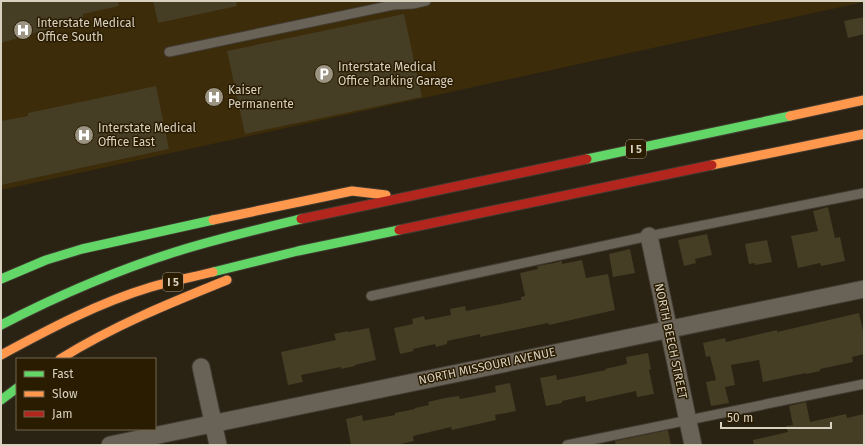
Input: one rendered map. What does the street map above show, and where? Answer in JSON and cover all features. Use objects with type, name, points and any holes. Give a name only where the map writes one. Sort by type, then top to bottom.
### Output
[{"type":"highway","name":"I 5","points":[[1,325],[57,297],[174,252],[295,221],[864,100]]},
{"type":"highway","name":"I 5","points":[[1,355],[52,328],[104,304],[151,287],[298,251],[864,134]]},
{"type":"highway","points":[[1,278],[46,260],[82,249],[352,191],[407,197]]},
{"type":"highway","points":[[62,358],[114,328],[150,311],[298,251]]},
{"type":"highway","points":[[1,400],[16,389]]},
{"type":"street","name":"NORTH BEECH STREET","points":[[649,236],[693,445]]},
{"type":"street","name":"NORTH MISSOURI AVENUE","points":[[110,445],[864,289]]},
{"type":"street","points":[[201,367],[218,445]]},
{"type":"lane","points":[[169,52],[393,5],[413,4],[426,1]]},
{"type":"lane","points":[[371,296],[649,236],[864,193]]},
{"type":"lane","points":[[568,445],[864,384]]},
{"type":"shaded area","name":"Kaiser Permanente","points":[[1,1],[864,1],[864,2],[1,190]]},
{"type":"building","name":"Interstate Medical Office South","points":[[1,1],[118,1],[119,6],[83,14],[83,19],[1,43]]},
{"type":"building","points":[[153,1],[236,1],[237,6],[158,23]]},
{"type":"building","name":"Interstate Medical Office Parking Garage","points":[[404,14],[422,97],[245,134],[227,51]]},
{"type":"building","points":[[864,17],[864,34],[848,38],[844,21]]},
{"type":"building","name":"Interstate Medical Office East","points":[[156,86],[169,149],[1,185],[1,121],[28,116],[28,113]]},
{"type":"building","points":[[828,207],[835,238],[840,237],[845,261],[821,266],[820,263],[798,268],[791,236],[818,231],[813,211]]},
{"type":"building","points":[[707,234],[712,255],[695,259],[696,263],[684,266],[678,240]]},
{"type":"building","points":[[767,240],[772,262],[755,265],[755,263],[749,264],[745,244]]},
{"type":"building","points":[[630,249],[635,273],[613,277],[609,254]]},
{"type":"building","points":[[582,260],[586,278],[608,274],[615,310],[549,325],[548,323],[480,337],[480,334],[447,341],[447,344],[436,347],[435,344],[413,349],[414,351],[400,354],[394,328],[413,324],[412,319],[424,316],[425,320],[451,315],[450,309],[465,306],[466,311],[521,300],[521,297],[525,296],[520,273],[538,269],[537,266],[562,261],[562,264]]},
{"type":"building","points":[[859,313],[864,335],[864,354],[852,357],[853,362],[820,369],[820,371],[763,382],[759,360],[731,365],[735,385],[725,387],[729,403],[711,406],[706,382],[716,380],[710,356],[706,357],[703,343],[725,338],[726,342]]},
{"type":"building","points":[[369,328],[376,360],[341,369],[341,367],[301,375],[303,382],[288,385],[281,352],[336,340],[334,334]]},
{"type":"building","points":[[648,353],[651,369],[649,370],[654,394],[637,397],[636,391],[586,402],[585,396],[546,406],[540,378],[556,375],[557,380],[606,370],[605,369],[627,364],[626,357]]},
{"type":"building","points":[[510,383],[516,411],[495,415],[496,420],[452,430],[451,427],[413,436],[414,441],[401,444],[351,445],[346,419],[362,415],[363,421],[395,415],[395,413],[429,405],[428,402],[445,398],[459,396],[460,399],[496,392],[495,386]]},
{"type":"building","points":[[806,402],[810,422],[846,414],[847,418],[864,414],[864,445],[754,445],[753,440],[788,432],[786,426],[793,425],[789,406]]},
{"type":"building","points":[[668,430],[671,445],[616,445],[615,441]]},
{"type":"traffic: fast","points":[[587,159],[790,116]]},
{"type":"traffic: fast","points":[[1,325],[43,304],[130,267],[222,238],[301,219]]},
{"type":"traffic: fast","points":[[1,279],[46,260],[82,249],[213,220]]},
{"type":"traffic: fast","points":[[213,272],[298,251],[399,230]]},
{"type":"traffic: fast","points":[[1,400],[16,389]]},
{"type":"traffic: slow","points":[[790,116],[864,100]]},
{"type":"traffic: slow","points":[[712,165],[864,134]]},
{"type":"traffic: slow","points":[[213,220],[352,191],[386,195]]},
{"type":"traffic: slow","points":[[1,355],[56,326],[131,293],[213,272]]},
{"type":"traffic: slow","points":[[62,358],[100,336],[163,306],[227,280]]},
{"type":"traffic: jam","points":[[301,219],[587,159]]},
{"type":"traffic: jam","points":[[399,230],[712,165]]},
{"type":"place","name":"Interstate Medical Office South","points":[[23,30]]},
{"type":"place","name":"Interstate Medical Office Parking Garage","points":[[324,74]]},
{"type":"place","name":"Kaiser Permanente","points":[[214,97]]},
{"type":"place","name":"Interstate Medical Office East","points":[[84,135]]}]
